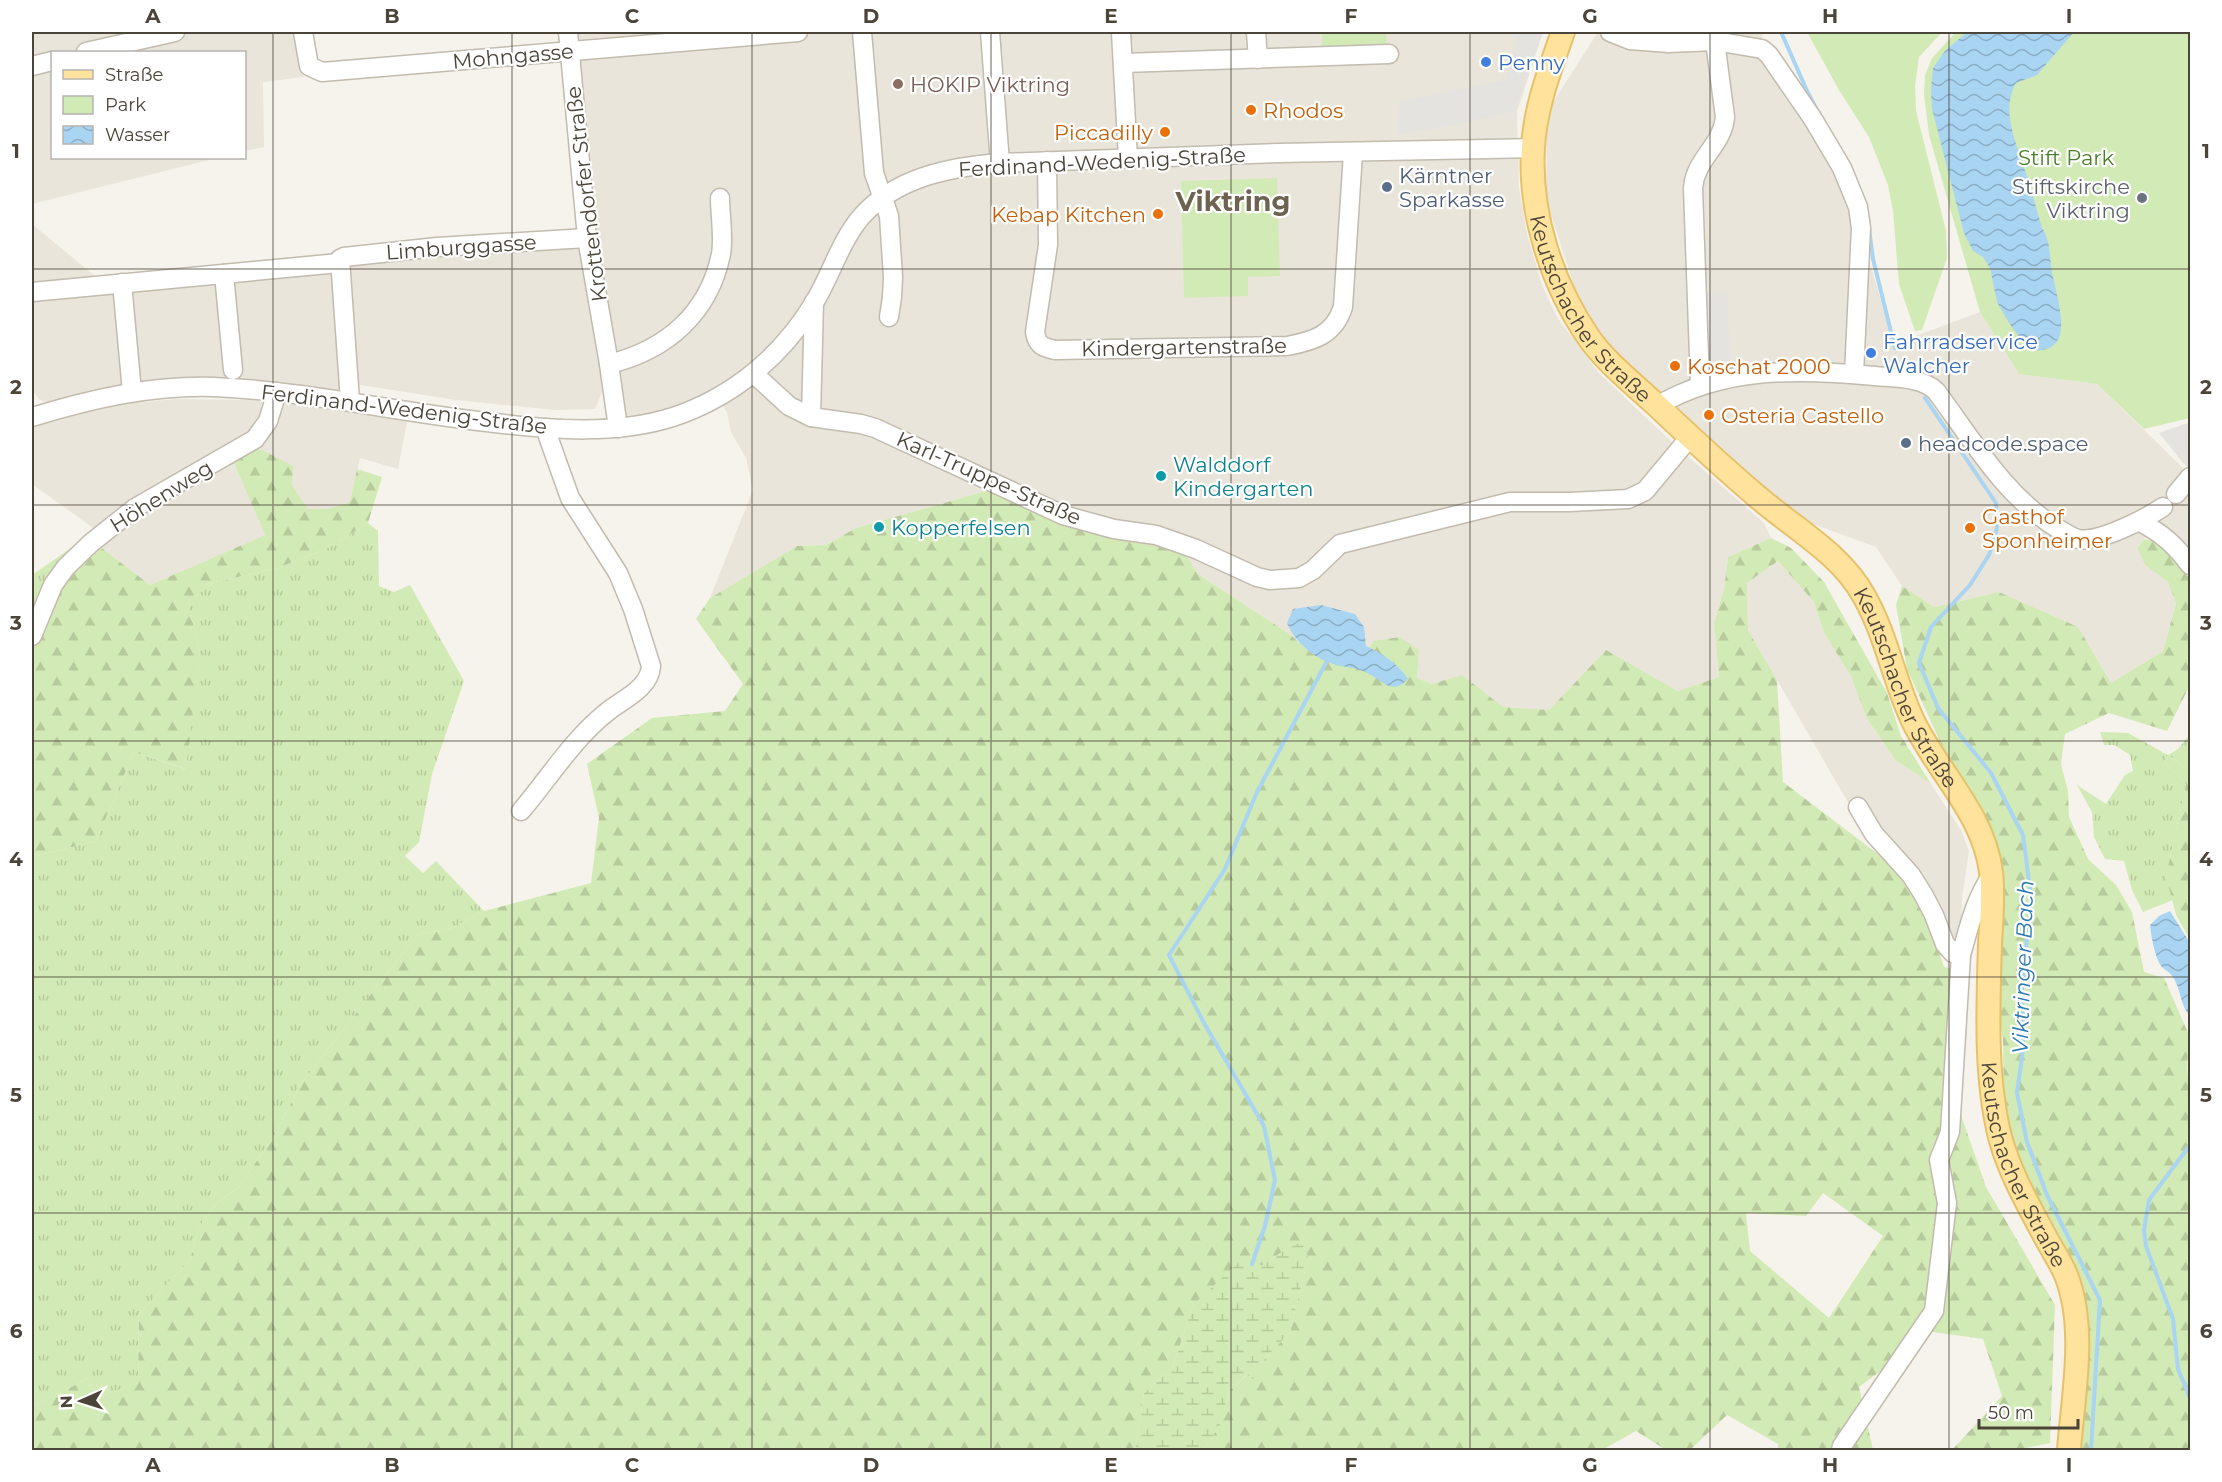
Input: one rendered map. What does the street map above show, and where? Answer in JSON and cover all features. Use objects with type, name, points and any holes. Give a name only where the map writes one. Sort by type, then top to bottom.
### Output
[{"type":"main road","name":"Keutschacher Straße","points":[[1563,32],[1546,82],[1536,121],[1533,148],[1533,178],[1537,208],[1550,260],[1563,292],[1602,354],[1690,437],[1764,502],[1841,564],[1862,591],[1875,616],[1900,693],[1916,728],[1968,808],[1987,851],[1992,875],[1989,978],[1991,1082],[2000,1136],[2013,1178],[2066,1274],[2076,1310],[2077,1341],[2069,1450]]},
{"type":"street","points":[[90,51],[175,32]]},
{"type":"street","name":"Mohngasse","points":[[303,32],[309,66],[322,72],[798,32]]},
{"type":"street","name":"Krottendorfer Straße","points":[[568,32],[587,238],[618,428]]},
{"type":"street","points":[[862,32],[874,173],[889,216],[893,277],[889,317]]},
{"type":"street","points":[[990,32],[1000,163]]},
{"type":"street","points":[[1121,32],[1128,159]]},
{"type":"street","points":[[1256,32],[1258,59]]},
{"type":"street","points":[[1610,32],[1630,40],[1669,43],[1715,41],[1756,47],[1769,55],[1813,119],[1842,168],[1857,207],[1861,228],[1854,374]]},
{"type":"street","points":[[1700,385],[1693,188],[1696,170],[1722,135],[1724,128],[1725,117],[1715,41]]},
{"type":"street","points":[[1123,63],[1389,54]]},
{"type":"street","points":[[32,66],[51,60]]},
{"type":"street","name":"Ferdinand-Wedenig-Straße","points":[[32,416],[103,397],[161,389],[212,387],[277,392],[350,401],[454,419],[545,428],[618,428],[652,422],[694,410],[754,374],[793,334],[814,302],[847,237],[862,216],[883,198],[909,182],[927,175],[968,166],[1000,163],[1533,148]]},
{"type":"street","name":"Kindergartenstraße","points":[[1047,161],[1048,244],[1035,332],[1037,342],[1043,347],[1055,350],[1287,346],[1317,338],[1339,320],[1342,307],[1353,153]]},
{"type":"street","points":[[609,364],[628,359],[654,347],[688,322],[694,314],[709,290],[721,252],[720,198]]},
{"type":"street","name":"Limburggasse","points":[[32,292],[339,263],[344,257],[436,247],[587,238]]},
{"type":"street","points":[[339,263],[350,401]]},
{"type":"street","points":[[224,274],[233,370]]},
{"type":"street","points":[[122,283],[132,393]]},
{"type":"street","points":[[811,417],[814,302]]},
{"type":"street","points":[[1658,406],[1700,385],[1760,373],[1804,371],[1914,380],[1936,391],[2012,492],[2049,523],[2071,536],[2086,539],[2143,520],[2170,501],[2190,477]]},
{"type":"street","name":"Karl-Truppe-Straße","points":[[754,374],[789,406],[811,417],[874,428],[1063,514],[1114,530],[1156,535],[1196,549],[1257,577],[1270,580],[1299,578],[1312,570],[1340,544],[1510,502],[1582,502],[1628,499],[1645,490],[1690,437]]},
{"type":"street","name":"Höhenweg","points":[[32,636],[53,585],[66,567],[90,543],[135,508],[255,439],[268,421],[277,392]]},
{"type":"street","points":[[520,811],[587,729],[637,690],[651,673],[651,666],[633,609],[618,573],[570,498],[545,428]]},
{"type":"street","points":[[2143,520],[2178,548],[2190,565]]},
{"type":"street","points":[[1857,807],[1874,834],[1911,875],[1923,894],[1945,944],[1953,953],[1961,955]]},
{"type":"street","points":[[1841,1450],[1848,1436],[1934,1311],[1947,1203],[1939,1160],[1950,1132],[1961,955],[1976,904],[1982,889],[1992,875]]},
{"type":"shaded area","points":[[32,32],[298,32],[304,77],[263,82],[264,147],[246,151],[246,51],[51,51],[51,159],[213,159],[32,204]]},
{"type":"shaded area","points":[[574,32],[1543,32],[1517,112],[1519,188],[1527,234],[1542,285],[1557,317],[1599,373],[1675,445],[1764,523],[1771,538],[1728,557],[1724,589],[1714,623],[1719,677],[1678,691],[1606,650],[1549,710],[1503,707],[1462,676],[1432,684],[1417,678],[1419,650],[1358,662],[1327,661],[1198,574],[1182,549],[1054,520],[986,491],[856,528],[826,545],[797,546],[710,598],[753,490],[746,458],[731,432],[727,412],[713,389],[682,404],[651,413],[624,416],[591,233]]},
{"type":"shaded area","points":[[1510,32],[1543,32],[1515,111],[1440,128],[1398,134],[1399,102],[1505,80],[1518,39],[1509,35]]},
{"type":"shaded area","points":[[1598,32],[1762,32],[1762,54],[1848,190],[1894,344],[1980,312],[2019,374],[2097,384],[2190,475],[2190,562],[2152,528],[2137,548],[2145,565],[2168,582],[2176,603],[2163,651],[2111,683],[2078,627],[1999,592],[1934,607],[1902,586],[1876,547],[1802,520],[1723,457],[1610,347],[1581,307],[1548,205],[1546,189],[1547,136],[1552,104]]},
{"type":"shaded area","points":[[32,224],[96,277],[332,253],[344,395],[131,383],[44,402],[32,390]]},
{"type":"shaded area","points":[[573,242],[581,253],[605,385],[595,409],[555,410],[456,400],[354,384],[346,261]]},
{"type":"shaded area","points":[[1727,292],[1731,373],[1704,374],[1700,293]]},
{"type":"shaded area","points":[[175,399],[250,400],[340,410],[407,422],[398,469],[360,458],[350,502],[327,509],[307,509],[292,485],[233,461],[265,535],[150,585],[99,546],[96,530],[32,484],[32,428],[73,415],[124,404]]},
{"type":"shaded area","points":[[2190,422],[2190,468],[2189,470],[2159,433]]},
{"type":"shaded area","points":[[1778,561],[1814,602],[1824,633],[1851,676],[1866,717],[1895,760],[1931,784],[1961,830],[1969,851],[1962,898],[1961,943],[1955,944],[1925,885],[1865,804],[1853,811],[1748,630],[1747,583]]},
{"type":"green space","points":[[1322,32],[1386,32],[1387,52],[1322,49]]},
{"type":"green space","points":[[1807,32],[1942,32],[1919,57],[1915,85],[1916,111],[1946,231],[1947,258],[1922,330],[1915,331],[1899,284],[1893,211],[1888,185],[1869,137],[1839,90]]},
{"type":"green space","name":"Stift Park","points":[[1956,32],[2190,32],[2190,418],[2144,429],[2097,384],[2019,374],[1980,312],[1929,135],[1924,94],[1925,75],[1932,58]]},
{"type":"green space","points":[[1277,178],[1280,276],[1248,277],[1248,296],[1184,298],[1181,181]]},
{"type":"green space","points":[[258,448],[293,466],[292,485],[308,509],[327,509],[350,502],[357,469],[382,477],[368,523],[330,547],[278,568],[215,582],[188,601],[200,653],[186,769],[134,752],[96,841],[32,857],[32,652],[68,576],[99,546],[150,585],[265,535],[233,461]]},
{"type":"green space","points":[[986,491],[1054,520],[1182,549],[1198,574],[1291,635],[1305,648],[1358,662],[1374,641],[1400,637],[1419,650],[1417,678],[1432,684],[1462,675],[1503,707],[1549,710],[1606,650],[1678,691],[1719,677],[1714,623],[1724,589],[1728,557],[1771,538],[1791,548],[1824,582],[1887,693],[1901,736],[1931,784],[1895,760],[1866,717],[1851,676],[1824,633],[1814,602],[1778,561],[1747,583],[1748,630],[1777,680],[1783,782],[1891,864],[1924,909],[1944,967],[1957,970],[1955,992],[1961,1115],[1986,1187],[2055,1305],[2050,1443],[2016,1450],[1952,1450],[2002,1396],[1983,1339],[1933,1332],[1859,1387],[1873,1450],[1778,1450],[1778,1444],[1727,1415],[1690,1450],[1666,1450],[1636,1431],[1602,1450],[1203,1450],[1220,1425],[1229,1391],[1260,1364],[1290,1332],[1308,1258],[1286,1249],[1263,1265],[1193,1305],[1173,1367],[1144,1393],[1135,1450],[32,1450],[32,1407],[89,1378],[96,1398],[138,1383],[139,1314],[190,1260],[199,1227],[217,1203],[238,1188],[275,1135],[300,1085],[417,935],[452,928],[484,911],[591,883],[599,818],[587,764],[652,718],[725,711],[743,684],[696,619],[710,598],[797,546],[826,545],[856,528]],"holes":[[[1823,1193],[1883,1236],[1829,1318],[1750,1251],[1746,1213],[1806,1216]]]},
{"type":"green space","points":[[368,523],[378,531],[379,586],[394,592],[410,585],[464,681],[432,774],[419,842],[405,856],[423,873],[436,861],[484,911],[452,928],[417,935],[300,1085],[275,1135],[238,1188],[217,1203],[199,1227],[190,1260],[139,1314],[138,1383],[96,1398],[89,1378],[32,1407],[32,857],[96,841],[134,752],[185,769],[200,653],[188,601],[215,582],[278,568],[330,547]]},
{"type":"green space","points":[[97,530],[32,623],[32,575]]},
{"type":"green space","points":[[2144,539],[2157,542],[2190,579],[2190,685],[2167,731],[2109,713],[2065,734],[2061,764],[2068,791],[2069,817],[2088,859],[2116,885],[2132,912],[2144,972],[2164,978],[2189,1035],[2187,1068],[2190,1092],[2190,1450],[2078,1450],[2083,1314],[2020,1171],[2004,1110],[2003,1040],[1997,1004],[2000,873],[1907,669],[1896,605],[1902,586],[1934,607],[1999,592],[2078,627],[2111,683],[2163,651],[2176,603],[2168,582],[2145,565],[2137,548]]},
{"type":"green space","points":[[2100,732],[2128,733],[2168,755],[2164,761],[2186,784],[2166,876],[2173,900],[2143,912],[2132,890],[2124,861],[2105,859],[2094,837],[2092,812],[2077,785],[2106,804],[2125,775],[2133,771],[2130,755],[2114,745],[2104,745]]},
{"type":"green space","points":[[2190,734],[2190,771],[2168,755],[2178,749]]},
{"type":"green space","points":[[2168,755],[2190,771],[2190,939],[2176,915],[2166,876],[2186,784],[2164,761]]},
{"type":"green space","points":[[1302,1242],[1308,1258],[1290,1332],[1260,1364],[1260,1375],[1254,1380],[1248,1374],[1229,1391],[1220,1425],[1203,1450],[1135,1450],[1144,1393],[1173,1367],[1193,1305],[1239,1262],[1263,1265],[1286,1249]]},
{"type":"water","points":[[1967,32],[2074,32],[2037,75],[2016,83],[2010,104],[2013,135],[2048,243],[2060,311],[2060,336],[2045,350],[2029,350],[2009,323],[1997,302],[1990,268],[1983,257],[1973,251],[1964,233],[1932,109],[1933,68],[1945,51]]},
{"type":"water","points":[[1321,605],[1355,614],[1364,627],[1366,646],[1389,660],[1408,679],[1396,687],[1391,686],[1363,671],[1332,664],[1301,645],[1287,623],[1293,609]]},
{"type":"water","points":[[2170,911],[2190,943],[2190,1016],[2183,1005],[2174,978],[2162,967],[2152,941],[2150,925],[2159,916]]},
{"type":"waterway","name":"Viktringer Bach","points":[[1781,32],[1817,110]]},
{"type":"waterway","name":"Viktringer Bach","points":[[1869,228],[1873,259],[1895,348]]},
{"type":"waterway","name":"Viktringer Bach","points":[[1925,398],[1996,503],[1997,528],[1989,555],[1970,585],[1931,627],[1919,663],[1938,708],[1991,773],[2023,835],[2031,897],[2022,989],[2023,1049],[2017,1093],[2027,1142],[2047,1195],[2100,1300],[2091,1450]]},
{"type":"waterway","points":[[1252,1264],[1265,1226],[1275,1180],[1264,1126],[1204,1023],[1169,955],[1225,869],[1257,792],[1327,661]]},
{"type":"waterway","points":[[2190,1145],[2149,1200],[2144,1230],[2146,1246],[2173,1319],[2178,1369],[2190,1398]]},
{"type":"place","name":"Penny","points":[[1486,62]]},
{"type":"place","name":"HOKIP Viktring","points":[[898,84]]},
{"type":"place","name":"Rhodos","points":[[1251,110]]},
{"type":"place","name":"Piccadilly","points":[[1165,132]]},
{"type":"place","name":"Kärntner Sparkasse","points":[[1387,187]]},
{"type":"place","name":"Stiftskirche Viktring","points":[[2142,198]]},
{"type":"place","name":"Kebap Kitchen","points":[[1158,214]]},
{"type":"place","name":"Fahrradservice Walcher","points":[[1871,353]]},
{"type":"place","name":"Koschat 2000","points":[[1675,366]]},
{"type":"place","name":"Osteria Castello","points":[[1709,415]]},
{"type":"place","name":"headcode.space","points":[[1906,443]]},
{"type":"place","name":"Walddorf Kindergarten","points":[[1161,476]]},
{"type":"place","name":"Kopperfelsen","points":[[879,527]]},
{"type":"place","name":"Gasthof Sponheimer","points":[[1970,528]]},
{"type":"district","name":"Viktring","points":[[1233,201]]}]
